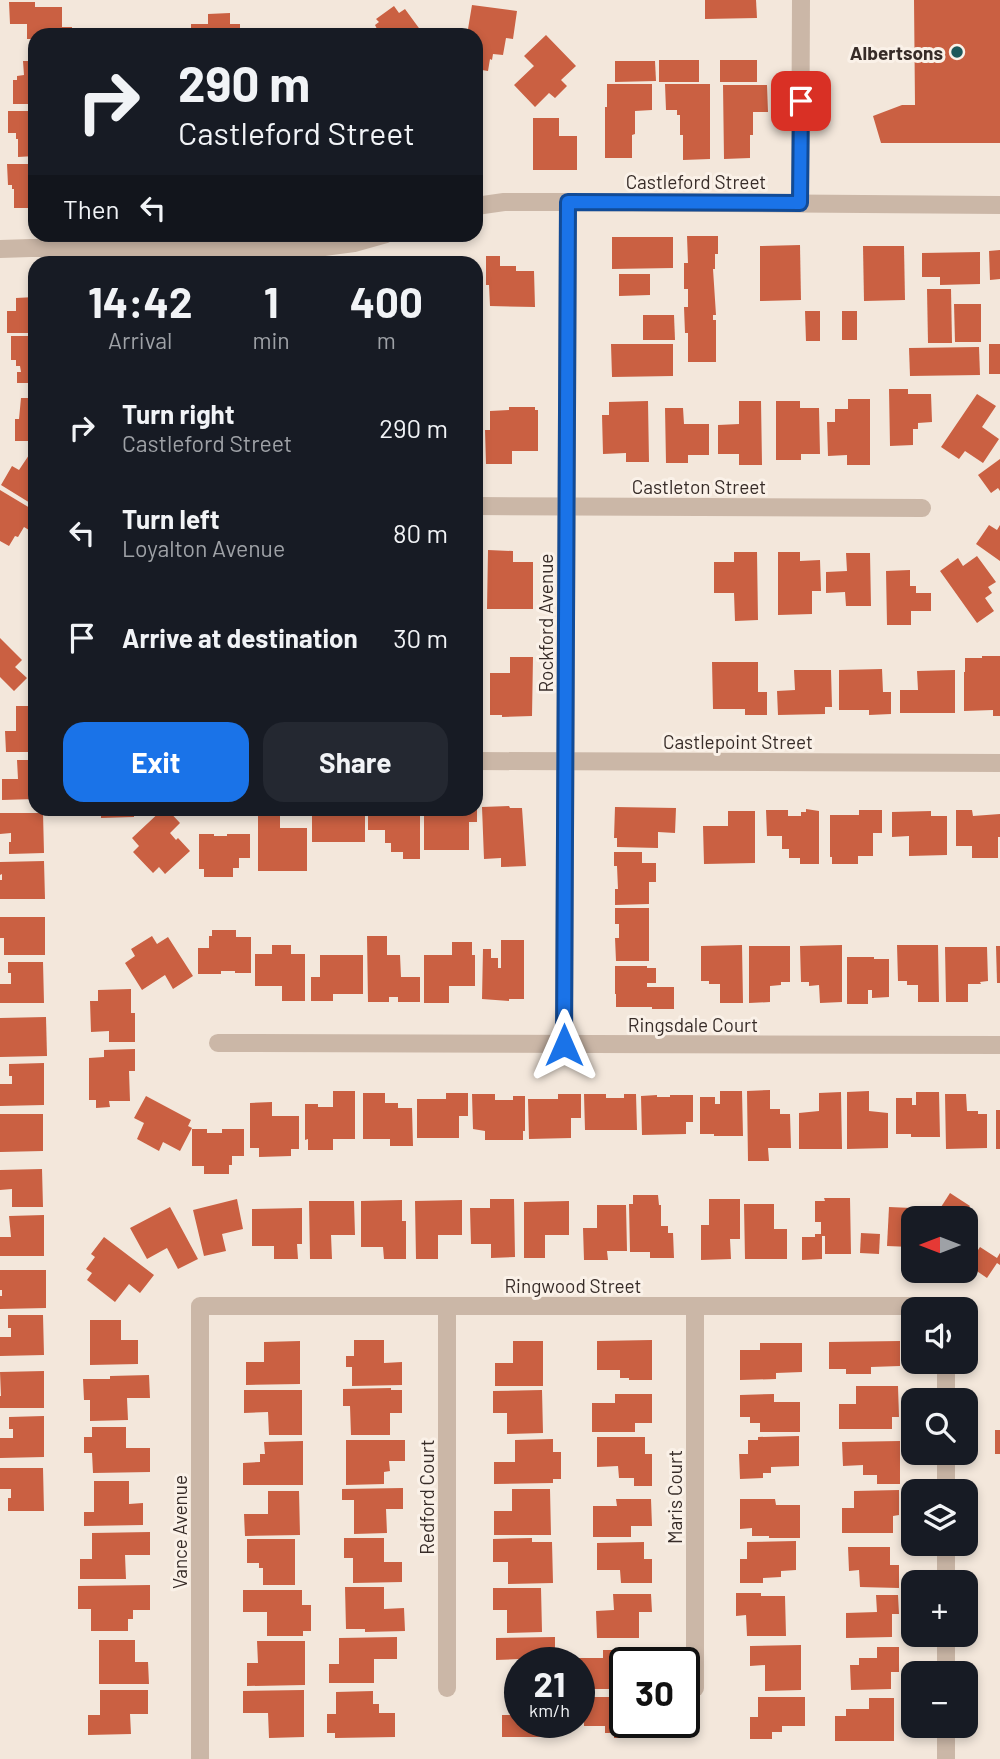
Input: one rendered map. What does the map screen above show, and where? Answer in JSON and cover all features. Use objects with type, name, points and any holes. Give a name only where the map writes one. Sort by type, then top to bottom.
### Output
[{"type":"street","points":[[800,203],[801,0]]},
{"type":"street","name":"Castleford Street","points":[[483,205],[504,202],[568,202],[1000,205]]},
{"type":"street","name":"Rockford Avenue","points":[[564,1045],[568,202]]},
{"type":"street","points":[[0,249],[189,242]]},
{"type":"street","points":[[230,242],[317,248],[358,242]]},
{"type":"street","name":"Castleton Street","points":[[483,506],[922,508]]},
{"type":"street","name":"Castlepoint Street","points":[[483,761],[1000,763]]},
{"type":"street","name":"Ringsdale Court","points":[[218,1044],[1000,1045]]},
{"type":"street","name":"Ringwood Street","points":[[200,1306],[901,1308]]},
{"type":"street","name":"Vance Avenue","points":[[200,1306],[200,1759]]},
{"type":"street","name":"Redford Court","points":[[447,1306],[447,1688]]},
{"type":"street","name":"Maris Court","points":[[695,1306],[695,1647]]},
{"type":"street","points":[[946,1738],[946,1759]]},
{"type":"building","points":[[705,0],[756,0],[757,18],[705,19]]},
{"type":"building","name":"Albertsons","points":[[914,0],[1000,0],[1000,143],[881,143],[873,116],[902,105],[915,105]]},
{"type":"building","points":[[9,2],[35,2],[35,7],[62,7],[62,27],[72,28],[28,28],[27,39],[27,24],[10,24]]},
{"type":"building","points":[[472,5],[517,11],[513,39],[506,38],[503,55],[493,54],[488,71],[483,70],[483,28],[468,28]]},
{"type":"building","points":[[394,6],[399,13],[405,9],[419,28],[376,28],[375,25],[379,22],[376,19]]},
{"type":"building","points":[[230,13],[230,24],[240,24],[240,28],[191,28],[191,24],[208,24],[208,14]]},
{"type":"building","points":[[546,35],[576,66],[561,80],[567,86],[555,98],[549,93],[535,107],[514,85],[534,66],[524,56]]},
{"type":"building","points":[[659,60],[699,60],[699,82],[659,82]]},
{"type":"building","points":[[720,60],[757,60],[757,82],[720,82]]},
{"type":"building","points":[[23,61],[28,61],[28,104],[13,104],[13,80],[24,75]]},
{"type":"building","points":[[615,61],[655,61],[656,81],[615,82]]},
{"type":"building","points":[[607,84],[652,84],[652,110],[635,111],[632,158],[605,158]]},
{"type":"building","points":[[665,84],[710,84],[710,159],[683,160],[680,115],[677,115],[677,110],[666,110]]},
{"type":"building","points":[[723,85],[767,85],[768,112],[753,112],[750,158],[724,159]]},
{"type":"building","points":[[8,111],[28,111],[28,156],[18,157],[16,133],[8,133]]},
{"type":"building","points":[[533,118],[559,118],[559,136],[577,136],[577,170],[533,170]]},
{"type":"building","points":[[7,164],[28,164],[28,208],[14,208],[14,189],[12,185],[8,185]]},
{"type":"building","points":[[687,236],[718,236],[718,254],[715,254],[713,269],[716,362],[688,362],[688,333],[685,333],[684,307],[688,307],[688,289],[684,289],[684,263],[688,263]]},
{"type":"building","points":[[612,237],[673,237],[673,268],[612,269]]},
{"type":"building","points":[[800,245],[801,300],[760,301],[760,246]]},
{"type":"building","points":[[863,246],[904,246],[905,300],[864,301]]},
{"type":"building","points":[[1000,250],[1000,279],[990,280],[989,251]]},
{"type":"building","points":[[980,252],[980,284],[940,285],[940,277],[922,277],[922,253]]},
{"type":"building","points":[[486,256],[500,256],[500,266],[516,266],[516,271],[534,271],[535,307],[490,306],[489,285],[486,285]]},
{"type":"building","points":[[619,274],[650,274],[650,295],[619,296]]},
{"type":"building","points":[[927,289],[951,289],[952,343],[928,343]]},
{"type":"building","points":[[28,297],[28,333],[7,333],[7,311],[16,311],[16,298]]},
{"type":"building","points":[[954,304],[981,304],[981,342],[955,342]]},
{"type":"building","points":[[805,311],[820,311],[820,341],[806,341]]},
{"type":"building","points":[[842,311],[857,311],[857,340],[842,340]]},
{"type":"building","points":[[643,315],[674,315],[675,340],[643,340]]},
{"type":"building","points":[[11,336],[28,336],[28,383],[17,383],[20,366],[16,366],[16,360],[11,360]]},
{"type":"building","points":[[611,344],[673,344],[673,376],[612,377]]},
{"type":"building","points":[[989,344],[1000,344],[1000,374],[989,374]]},
{"type":"building","points":[[979,347],[980,375],[910,376],[909,348]]},
{"type":"building","points":[[889,389],[908,389],[908,394],[931,394],[932,422],[918,423],[918,429],[913,429],[913,445],[890,446]]},
{"type":"building","points":[[977,394],[996,406],[982,427],[999,439],[983,463],[965,451],[959,459],[941,447]]},
{"type":"building","points":[[21,398],[28,398],[28,441],[15,441],[15,419],[19,419]]},
{"type":"building","points":[[848,399],[870,399],[870,465],[847,465],[847,455],[828,456],[827,422],[835,422],[835,409],[848,409]]},
{"type":"building","points":[[648,401],[649,462],[626,462],[626,453],[603,454],[602,415],[609,415],[609,402]]},
{"type":"building","points":[[739,401],[761,401],[762,465],[739,465],[739,454],[718,454],[718,425],[739,424]]},
{"type":"building","points":[[776,401],[800,401],[800,408],[819,408],[820,454],[801,454],[801,460],[776,460]]},
{"type":"building","points":[[509,407],[535,407],[535,410],[538,410],[538,451],[512,451],[512,464],[486,464],[485,430],[490,430],[490,411],[509,410]]},
{"type":"building","points":[[665,408],[683,408],[684,424],[709,424],[709,455],[688,455],[688,463],[666,463]]},
{"type":"building","points":[[28,456],[28,502],[1,485],[12,466],[19,470]]},
{"type":"building","points":[[1000,459],[1000,491],[998,488],[991,493],[978,475]]},
{"type":"building","points":[[0,490],[28,507],[28,529],[24,527],[9,546],[0,541]]},
{"type":"building","points":[[989,525],[997,530],[1000,525],[1000,561],[976,544]]},
{"type":"building","points":[[488,550],[513,551],[513,562],[533,562],[533,609],[487,609]]},
{"type":"building","points":[[734,552],[757,552],[758,620],[735,621],[734,593],[714,593],[714,562],[734,562]]},
{"type":"building","points":[[778,552],[800,552],[800,561],[820,560],[821,591],[812,591],[812,614],[778,615]]},
{"type":"building","points":[[846,553],[870,553],[871,606],[846,606],[845,592],[826,593],[826,572],[847,571]]},
{"type":"building","points":[[977,556],[996,582],[988,587],[992,593],[985,598],[994,611],[977,623],[940,571],[958,558],[963,566]]},
{"type":"building","points":[[910,570],[910,586],[916,586],[916,593],[931,593],[931,611],[911,611],[911,625],[887,625],[886,571]]},
{"type":"building","points":[[0,638],[22,660],[15,667],[27,678],[14,691],[0,677]]},
{"type":"building","points":[[1000,656],[1000,716],[993,716],[993,710],[964,711],[965,658]]},
{"type":"building","points":[[510,657],[533,657],[532,716],[490,715],[490,673],[510,673]]},
{"type":"building","points":[[712,662],[758,662],[758,692],[767,692],[767,715],[745,715],[745,709],[713,709]]},
{"type":"building","points":[[882,669],[883,692],[891,692],[891,714],[869,715],[869,710],[839,710],[839,670]]},
{"type":"building","points":[[794,670],[831,670],[832,707],[825,707],[825,714],[778,715],[777,691],[795,690]]},
{"type":"building","points":[[955,670],[955,713],[900,713],[900,690],[918,690],[917,671]]},
{"type":"building","points":[[16,706],[28,706],[28,752],[6,752],[5,731],[16,731]]},
{"type":"building","points":[[17,760],[28,760],[28,799],[2,800],[2,779],[18,779]]},
{"type":"building","points":[[483,807],[522,808],[526,866],[501,867],[501,858],[484,859]]},
{"type":"building","points":[[615,807],[676,808],[675,833],[658,832],[658,848],[617,847],[617,838],[614,838]]},
{"type":"building","points":[[806,809],[819,811],[819,864],[800,864],[800,858],[789,858],[789,849],[782,849],[782,836],[767,836],[766,810],[788,810],[788,816],[801,816],[801,812],[806,812]]},
{"type":"building","points":[[859,810],[882,810],[882,833],[873,833],[873,856],[858,856],[858,864],[832,864],[830,815],[859,815]]},
{"type":"building","points":[[956,810],[972,810],[973,816],[1000,814],[998,858],[972,858],[972,846],[956,846]]},
{"type":"building","points":[[728,811],[755,811],[755,863],[704,864],[703,826],[728,826]]},
{"type":"building","points":[[931,811],[931,816],[947,816],[947,855],[909,856],[909,836],[892,837],[892,812]]},
{"type":"building","points":[[0,813],[43,816],[44,853],[9,854],[11,833],[0,834]]},
{"type":"building","points":[[101,816],[134,816],[134,817]]},
{"type":"building","points":[[155,816],[173,816],[180,823],[170,833],[190,851],[165,874],[159,867],[153,873],[133,852],[139,846],[132,838]]},
{"type":"building","points":[[258,816],[280,816],[280,828],[307,828],[307,871],[258,871]]},
{"type":"building","points":[[312,816],[365,816],[365,842],[312,842]]},
{"type":"building","points":[[368,816],[420,816],[420,859],[403,859],[403,852],[391,852],[391,843],[385,843],[385,830],[368,830]]},
{"type":"building","points":[[424,816],[477,816],[477,822],[469,822],[469,850],[424,850]]},
{"type":"building","points":[[199,834],[250,834],[250,858],[239,858],[239,868],[233,868],[233,877],[204,877],[204,869],[199,869]]},
{"type":"building","points":[[614,852],[642,852],[642,863],[656,863],[656,882],[649,882],[649,904],[615,905],[615,889],[618,889]]},
{"type":"building","points":[[44,861],[45,899],[0,899],[0,862]]},
{"type":"building","points":[[615,908],[649,908],[649,961],[616,961],[615,938],[619,938],[619,924],[615,924]]},
{"type":"building","points":[[0,917],[45,917],[45,955],[4,955],[4,938],[0,938]]},
{"type":"building","points":[[212,930],[236,930],[236,937],[251,937],[251,973],[221,971],[221,974],[198,974],[198,948],[209,948]]},
{"type":"building","points":[[152,936],[157,944],[168,937],[193,976],[173,989],[165,975],[142,990],[125,963],[135,956],[131,949]]},
{"type":"building","points":[[367,936],[387,936],[387,955],[400,955],[401,977],[420,977],[420,1002],[398,1002],[398,997],[389,997],[389,1002],[368,1002]]},
{"type":"building","points":[[501,940],[524,940],[524,999],[482,999],[483,949],[491,949],[491,958],[498,958],[498,968],[501,968]]},
{"type":"building","points":[[452,942],[472,942],[472,955],[475,955],[475,986],[449,986],[449,1003],[424,1003],[424,955],[452,955]]},
{"type":"building","points":[[272,945],[291,945],[291,954],[305,954],[305,1001],[282,1001],[282,986],[255,986],[255,954],[272,954]]},
{"type":"building","points":[[742,945],[743,1003],[720,1003],[720,984],[701,981],[701,946]]},
{"type":"building","points":[[842,945],[842,1002],[820,1003],[819,985],[809,986],[809,982],[801,982],[800,946]]},
{"type":"building","points":[[897,945],[938,945],[939,1002],[918,1002],[918,985],[907,985],[907,981],[898,981]]},
{"type":"building","points":[[749,946],[790,946],[790,982],[770,986],[770,1002],[749,1003]]},
{"type":"building","points":[[996,946],[1000,946],[1000,983],[997,983]]},
{"type":"building","points":[[945,947],[987,947],[988,981],[968,984],[968,1002],[946,1002]]},
{"type":"building","points":[[320,955],[363,955],[363,994],[333,994],[333,1001],[311,1001],[311,977],[320,977]]},
{"type":"building","points":[[847,957],[889,959],[889,997],[872,998],[872,990],[868,990],[868,1004],[847,1004]]},
{"type":"building","points":[[8,962],[43,962],[44,1003],[0,1003],[0,984],[11,984]]},
{"type":"building","points":[[615,966],[656,968],[656,983],[647,983],[647,987],[674,987],[674,1009],[616,1007]]},
{"type":"building","points":[[131,989],[131,1013],[135,1013],[135,1042],[109,1042],[109,1031],[91,1032],[90,1001],[98,1001],[98,990]]},
{"type":"building","points":[[46,1017],[47,1056],[0,1057],[0,1018]]},
{"type":"building","points":[[135,1049],[135,1071],[129,1071],[130,1101],[109,1101],[110,1107],[96,1108],[96,1100],[89,1100],[89,1058],[104,1057],[104,1050]]},
{"type":"building","points":[[44,1063],[44,1105],[0,1106],[0,1084],[12,1084],[9,1064]]},
{"type":"building","points":[[770,1090],[770,1109],[780,1109],[780,1114],[790,1114],[791,1148],[768,1148],[769,1161],[748,1161],[747,1091]]},
{"type":"building","points":[[333,1091],[355,1091],[355,1139],[333,1139],[333,1150],[308,1150],[308,1139],[305,1140],[305,1104],[333,1107]]},
{"type":"building","points":[[720,1091],[742,1091],[743,1136],[700,1134],[700,1097],[715,1097],[715,1104],[720,1104]]},
{"type":"building","points":[[869,1091],[869,1111],[888,1113],[888,1148],[847,1149],[847,1092]]},
{"type":"building","points":[[841,1092],[842,1149],[799,1149],[799,1113],[819,1111],[819,1093]]},
{"type":"building","points":[[916,1092],[939,1092],[940,1137],[896,1134],[896,1098],[912,1098],[912,1105],[916,1105]]},
{"type":"building","points":[[363,1093],[385,1093],[385,1103],[398,1103],[398,1108],[412,1108],[413,1146],[390,1146],[390,1139],[363,1139]]},
{"type":"building","points":[[446,1093],[468,1093],[468,1116],[459,1116],[459,1138],[417,1138],[417,1099],[446,1099]]},
{"type":"building","points":[[472,1094],[495,1094],[495,1100],[513,1100],[513,1096],[525,1096],[523,1140],[485,1140],[485,1131],[473,1129]]},
{"type":"building","points":[[558,1094],[581,1094],[581,1118],[571,1118],[571,1138],[529,1139],[528,1099],[558,1099]]},
{"type":"building","points":[[584,1094],[606,1094],[606,1098],[624,1098],[624,1094],[636,1094],[637,1130],[585,1130]]},
{"type":"building","points":[[945,1094],[966,1094],[967,1111],[987,1114],[987,1148],[946,1149]]},
{"type":"building","points":[[693,1095],[693,1122],[686,1122],[686,1134],[642,1135],[641,1096]]},
{"type":"building","points":[[146,1096],[191,1120],[188,1126],[192,1128],[180,1151],[163,1142],[159,1151],[137,1139],[144,1123],[134,1118]]},
{"type":"building","points":[[272,1102],[272,1116],[299,1116],[299,1149],[291,1149],[291,1156],[259,1157],[259,1148],[250,1148],[250,1103]]},
{"type":"building","points":[[996,1110],[1000,1110],[1000,1149],[996,1149]]},
{"type":"building","points":[[0,1114],[43,1114],[43,1151],[0,1152]]},
{"type":"building","points":[[192,1129],[222,1133],[222,1129],[244,1129],[244,1156],[232,1156],[229,1174],[204,1174],[204,1166],[192,1166]]},
{"type":"building","points":[[42,1169],[43,1207],[12,1207],[12,1189],[0,1190],[0,1170]]},
{"type":"building","points":[[950,1193],[970,1206],[942,1206]]},
{"type":"building","points":[[633,1195],[658,1195],[661,1226],[668,1226],[668,1233],[673,1233],[674,1258],[650,1258],[650,1252],[630,1252],[629,1204],[633,1204]]},
{"type":"building","points":[[824,1198],[850,1198],[851,1254],[825,1254],[825,1236],[822,1236],[822,1259],[802,1260],[802,1237],[821,1234],[821,1222],[815,1222],[815,1201],[825,1201]]},
{"type":"building","points":[[237,1199],[243,1229],[222,1234],[226,1251],[204,1256],[193,1210]]},
{"type":"building","points":[[490,1199],[514,1199],[515,1257],[491,1258],[491,1244],[471,1244],[470,1208],[490,1208]]},
{"type":"building","points":[[709,1199],[740,1199],[740,1239],[730,1239],[731,1259],[701,1260],[701,1225],[709,1225]]},
{"type":"building","points":[[402,1200],[402,1221],[406,1221],[406,1259],[384,1259],[383,1247],[361,1247],[361,1201]]},
{"type":"building","points":[[462,1200],[462,1235],[438,1235],[438,1259],[416,1259],[415,1201]]},
{"type":"building","points":[[309,1201],[354,1201],[355,1235],[331,1235],[332,1259],[310,1259]]},
{"type":"building","points":[[569,1201],[569,1235],[545,1235],[545,1258],[524,1258],[524,1202]]},
{"type":"building","points":[[744,1204],[774,1204],[774,1229],[787,1229],[787,1259],[745,1259]]},
{"type":"building","points":[[597,1205],[626,1205],[627,1251],[607,1251],[608,1260],[584,1260],[583,1228],[597,1228]]},
{"type":"building","points":[[170,1207],[198,1259],[178,1269],[167,1248],[147,1259],[130,1228]]},
{"type":"building","points":[[889,1207],[901,1208],[901,1247],[887,1246]]},
{"type":"building","points":[[302,1208],[302,1244],[297,1244],[298,1259],[274,1259],[274,1246],[252,1246],[252,1209]]},
{"type":"building","points":[[44,1215],[44,1256],[0,1256],[0,1237],[11,1237],[9,1216]]},
{"type":"building","points":[[861,1233],[880,1234],[879,1254],[860,1253]]},
{"type":"building","points":[[104,1237],[154,1275],[140,1293],[129,1284],[115,1302],[87,1280],[92,1273],[86,1269],[95,1257],[91,1254]]},
{"type":"building","points":[[980,1247],[997,1258],[1000,1253],[1000,1265],[997,1263],[987,1278],[978,1272]]},
{"type":"building","points":[[0,1270],[46,1270],[46,1308],[0,1309]]},
{"type":"building","points":[[8,1315],[43,1315],[44,1355],[0,1356],[0,1337],[11,1337]]},
{"type":"building","points":[[90,1320],[121,1320],[121,1340],[138,1340],[138,1364],[90,1365]]},
{"type":"building","points":[[354,1340],[384,1340],[384,1363],[402,1362],[402,1385],[352,1386],[352,1367],[346,1367],[346,1356],[354,1356]]},
{"type":"building","points":[[652,1340],[652,1380],[620,1378],[620,1370],[597,1370],[597,1341]]},
{"type":"building","points":[[300,1341],[300,1384],[246,1385],[246,1362],[264,1362],[264,1342]]},
{"type":"building","points":[[513,1341],[543,1341],[543,1386],[495,1386],[495,1363],[513,1363]]},
{"type":"building","points":[[900,1341],[900,1366],[871,1367],[871,1374],[846,1374],[846,1369],[829,1369],[829,1342]]},
{"type":"building","points":[[760,1343],[802,1343],[802,1372],[776,1373],[776,1379],[740,1380],[740,1350],[760,1350]]},
{"type":"building","points":[[44,1371],[44,1408],[0,1408],[0,1372]]},
{"type":"building","points":[[149,1375],[150,1398],[127,1398],[128,1420],[90,1421],[90,1400],[84,1400],[83,1379]]},
{"type":"building","points":[[856,1386],[898,1386],[899,1417],[892,1417],[892,1429],[839,1429],[839,1404],[856,1404]]},
{"type":"building","points":[[343,1389],[402,1390],[402,1413],[390,1413],[390,1435],[351,1435],[350,1406],[343,1406]]},
{"type":"building","points":[[244,1390],[302,1390],[302,1435],[269,1435],[268,1412],[244,1413]]},
{"type":"building","points":[[542,1390],[543,1433],[507,1434],[507,1413],[493,1413],[493,1391]]},
{"type":"building","points":[[615,1394],[652,1394],[652,1423],[635,1423],[635,1432],[592,1432],[592,1403],[615,1403]]},
{"type":"building","points":[[774,1394],[774,1402],[800,1402],[800,1432],[760,1432],[760,1423],[750,1423],[750,1417],[740,1417],[740,1395]]},
{"type":"building","points":[[44,1416],[44,1457],[0,1458],[0,1438],[13,1438],[13,1429],[9,1429],[9,1417]]},
{"type":"building","points":[[92,1427],[126,1427],[126,1448],[150,1448],[150,1472],[93,1473],[92,1453],[84,1453],[84,1437],[92,1437]]},
{"type":"building","points":[[995,1430],[1000,1430],[1000,1454],[995,1454]]},
{"type":"building","points":[[799,1436],[799,1466],[771,1467],[771,1473],[763,1473],[763,1478],[740,1479],[739,1454],[748,1454],[748,1440],[758,1440],[758,1437]]},
{"type":"building","points":[[597,1437],[645,1437],[645,1454],[652,1454],[652,1486],[634,1486],[634,1478],[619,1478],[618,1466],[597,1467]]},
{"type":"building","points":[[553,1439],[553,1452],[561,1452],[561,1479],[553,1479],[553,1483],[494,1484],[494,1462],[515,1462],[515,1440]]},
{"type":"building","points":[[346,1440],[405,1440],[405,1461],[389,1461],[390,1471],[384,1472],[384,1484],[346,1485]]},
{"type":"building","points":[[303,1441],[303,1485],[243,1485],[243,1463],[260,1462],[260,1454],[265,1454],[264,1442]]},
{"type":"building","points":[[900,1441],[900,1484],[877,1484],[877,1475],[863,1475],[863,1465],[843,1466],[842,1442]]},
{"type":"building","points":[[0,1468],[43,1468],[44,1511],[8,1511],[11,1489],[0,1489]]},
{"type":"building","points":[[94,1481],[129,1481],[129,1504],[143,1503],[143,1525],[84,1526],[84,1512],[94,1512]]},
{"type":"building","points":[[403,1488],[403,1509],[386,1509],[387,1533],[354,1534],[354,1500],[342,1500],[342,1489]]},
{"type":"building","points":[[512,1489],[550,1489],[551,1535],[494,1535],[494,1511],[512,1511]]},
{"type":"building","points":[[899,1490],[899,1515],[893,1516],[893,1533],[842,1533],[842,1508],[854,1508],[854,1491]]},
{"type":"building","points":[[268,1491],[299,1491],[300,1535],[245,1536],[244,1514],[268,1514]]},
{"type":"building","points":[[616,1499],[651,1499],[652,1526],[631,1526],[631,1537],[593,1537],[593,1506],[617,1506]]},
{"type":"building","points":[[740,1499],[775,1499],[776,1505],[800,1505],[800,1538],[752,1536],[752,1528],[740,1529]]},
{"type":"building","points":[[150,1532],[150,1555],[125,1555],[126,1579],[80,1579],[80,1559],[92,1559],[92,1533]]},
{"type":"building","points":[[344,1538],[384,1538],[384,1562],[402,1562],[402,1582],[353,1583],[353,1558],[344,1558]]},
{"type":"building","points":[[532,1538],[532,1542],[552,1542],[553,1583],[508,1584],[508,1562],[493,1562],[493,1539]]},
{"type":"building","points":[[247,1539],[295,1539],[295,1585],[263,1585],[263,1568],[259,1568],[259,1563],[247,1563]]},
{"type":"building","points":[[796,1541],[796,1570],[781,1571],[781,1577],[763,1578],[763,1583],[740,1583],[740,1559],[747,1559],[747,1542]]},
{"type":"building","points":[[644,1542],[644,1559],[652,1559],[652,1583],[621,1583],[620,1570],[597,1570],[597,1543]]},
{"type":"building","points":[[848,1547],[890,1547],[890,1565],[899,1565],[899,1588],[860,1587],[859,1570],[849,1571]]},
{"type":"building","points":[[150,1585],[150,1610],[133,1610],[133,1619],[128,1619],[128,1631],[91,1631],[91,1609],[78,1609],[78,1586]]},
{"type":"building","points":[[345,1587],[384,1587],[384,1609],[404,1608],[405,1631],[365,1632],[365,1629],[346,1629]]},
{"type":"building","points":[[493,1588],[541,1588],[542,1632],[507,1633],[507,1610],[493,1610]]},
{"type":"building","points":[[243,1590],[302,1590],[302,1605],[311,1605],[311,1631],[303,1631],[303,1636],[267,1636],[267,1612],[243,1612]]},
{"type":"building","points":[[736,1593],[785,1596],[786,1636],[747,1636],[746,1615],[736,1616]]},
{"type":"building","points":[[613,1594],[651,1594],[652,1612],[639,1612],[639,1638],[597,1638],[596,1611],[614,1610]]},
{"type":"building","points":[[876,1595],[898,1595],[899,1614],[892,1614],[892,1637],[846,1638],[846,1613],[877,1612]]},
{"type":"building","points":[[397,1637],[397,1659],[374,1659],[374,1683],[329,1683],[329,1664],[339,1664],[339,1638]]},
{"type":"building","points":[[555,1637],[555,1647],[504,1647],[504,1660],[496,1660],[496,1638]]},
{"type":"building","points":[[99,1640],[135,1640],[135,1662],[148,1662],[149,1684],[99,1684]]},
{"type":"building","points":[[257,1641],[305,1641],[305,1685],[247,1686],[247,1663],[258,1663]]},
{"type":"building","points":[[801,1645],[801,1690],[765,1691],[765,1665],[750,1666],[750,1646]]},
{"type":"building","points":[[877,1647],[899,1647],[899,1672],[891,1672],[891,1689],[851,1690],[850,1665],[859,1665],[859,1658],[877,1658]]},
{"type":"building","points":[[603,1650],[609,1650],[609,1689],[595,1689],[595,1658],[603,1658]]},
{"type":"building","points":[[100,1690],[148,1690],[148,1714],[130,1714],[131,1734],[88,1735],[88,1715],[100,1715]]},
{"type":"building","points":[[304,1690],[304,1737],[269,1738],[268,1713],[243,1713],[243,1691]]},
{"type":"building","points":[[373,1691],[373,1704],[379,1704],[379,1713],[395,1713],[395,1737],[335,1738],[335,1733],[327,1733],[327,1714],[336,1714],[336,1692]]},
{"type":"building","points":[[595,1697],[609,1697],[609,1733],[605,1733],[605,1726],[595,1726]]},
{"type":"building","points":[[758,1697],[805,1697],[805,1726],[782,1726],[782,1732],[772,1732],[772,1739],[750,1739],[750,1717],[758,1717]]},
{"type":"building","points":[[869,1698],[894,1698],[894,1741],[835,1741],[835,1716],[846,1716],[846,1709],[869,1709]]},
{"type":"building","points":[[504,1715],[504,1737],[502,1737]]},
{"type":"place","name":"Albertsons","points":[[957,52]]},
{"type":"route","points":[[564,1045],[568,202],[800,203],[801,101]]}]
